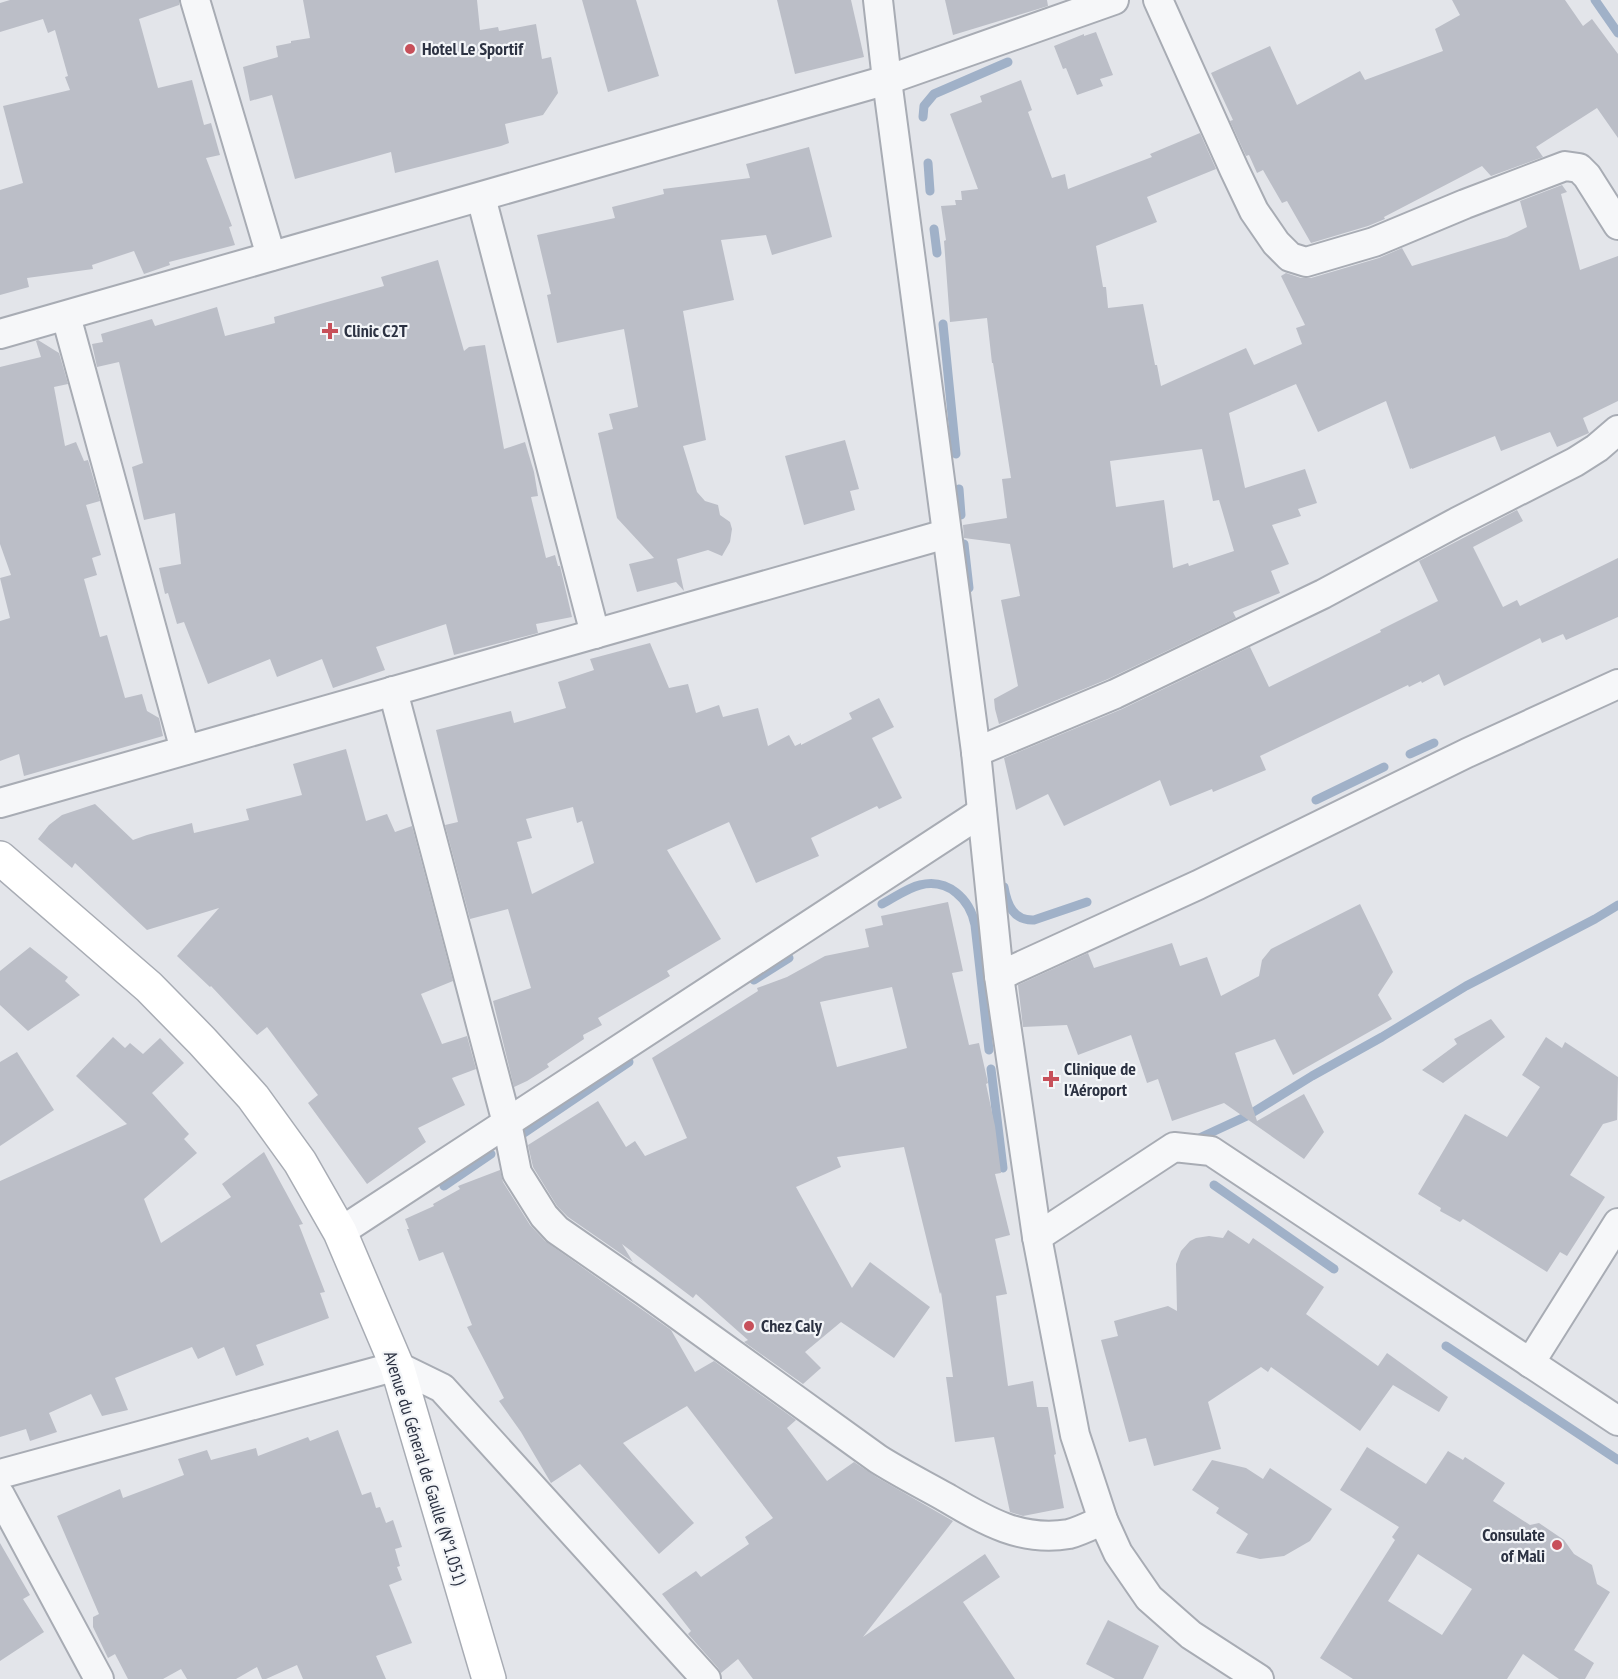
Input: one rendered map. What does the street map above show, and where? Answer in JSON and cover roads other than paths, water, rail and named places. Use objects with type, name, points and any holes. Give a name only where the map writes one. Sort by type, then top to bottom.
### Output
[{"type":"main road","name":"Avenue du Géneral de Gaulle (N°1.051)","points":[[0,858],[149,987],[246,1089],[300,1162],[340,1232],[397,1366],[489,1679]]},
{"type":"street","points":[[195,0],[271,256]]},
{"type":"street","points":[[878,0],[976,752],[999,976],[1037,1237],[1075,1436],[1103,1520],[1118,1553],[1149,1598],[1191,1635],[1259,1679]]},
{"type":"street","points":[[0,334],[887,80],[1114,0]]},
{"type":"street","points":[[1158,0],[1254,211],[1276,243],[1290,256],[1306,262],[1374,242],[1565,166],[1579,168],[1587,176],[1618,225]]},
{"type":"street","points":[[481,197],[595,634]]},
{"type":"street","points":[[66,316],[185,750]]},
{"type":"street","points":[[976,752],[1115,694],[1323,594],[1575,462],[1597,448],[1618,430]]},
{"type":"street","points":[[0,803],[946,534]]},
{"type":"street","points":[[999,976],[1198,885],[1467,753],[1618,684]]},
{"type":"street","points":[[393,691],[507,1123],[517,1173],[544,1216],[557,1230],[888,1465],[922,1486],[1002,1528],[1037,1536],[1070,1534],[1103,1520]]},
{"type":"street","points":[[340,1232],[982,812]]},
{"type":"street","points":[[1037,1237],[1174,1147],[1211,1151],[1618,1421]]},
{"type":"street","points":[[1530,1363],[1618,1223]]},
{"type":"street","points":[[0,1474],[397,1366],[442,1388],[706,1679]]},
{"type":"street","points":[[0,1495],[99,1679]]},
{"type":"waterway","points":[[1595,0],[1618,33]]},
{"type":"waterway","points":[[923,117],[924,106],[934,94],[1008,62]]},
{"type":"waterway","points":[[928,163],[930,191]]},
{"type":"waterway","points":[[934,229],[937,253]]},
{"type":"waterway","points":[[943,324],[956,454]]},
{"type":"waterway","points":[[959,489],[961,515]]},
{"type":"waterway","points":[[964,544],[969,588]]},
{"type":"waterway","points":[[1410,754],[1434,743]]},
{"type":"waterway","points":[[1316,800],[1384,767]]},
{"type":"waterway","points":[[882,904],[910,888],[930,884],[948,888],[963,899],[975,925],[989,1050]]},
{"type":"waterway","points":[[1004,887],[1012,910],[1027,920],[1034,920],[1087,902]]},
{"type":"waterway","points":[[1195,1140],[1247,1116],[1466,986],[1618,905]]},
{"type":"waterway","points":[[754,980],[789,958]]},
{"type":"waterway","points":[[515,1139],[629,1062]]},
{"type":"waterway","points":[[991,1069],[1003,1168]]},
{"type":"waterway","points":[[444,1186],[491,1154]]},
{"type":"waterway","points":[[1214,1185],[1334,1269]]},
{"type":"waterway","points":[[1446,1346],[1618,1460]]},
{"type":"place","name":"Hotel Le Sportif","points":[[410,49]]},
{"type":"place","name":"Clinic C2T","points":[[330,331]]},
{"type":"place","name":"Clinique de l'Aéroport","points":[[1051,1079]]},
{"type":"place","name":"Chez Caly","points":[[749,1326]]},
{"type":"place","name":"Consulate of Mali","points":[[1557,1545]]}]
